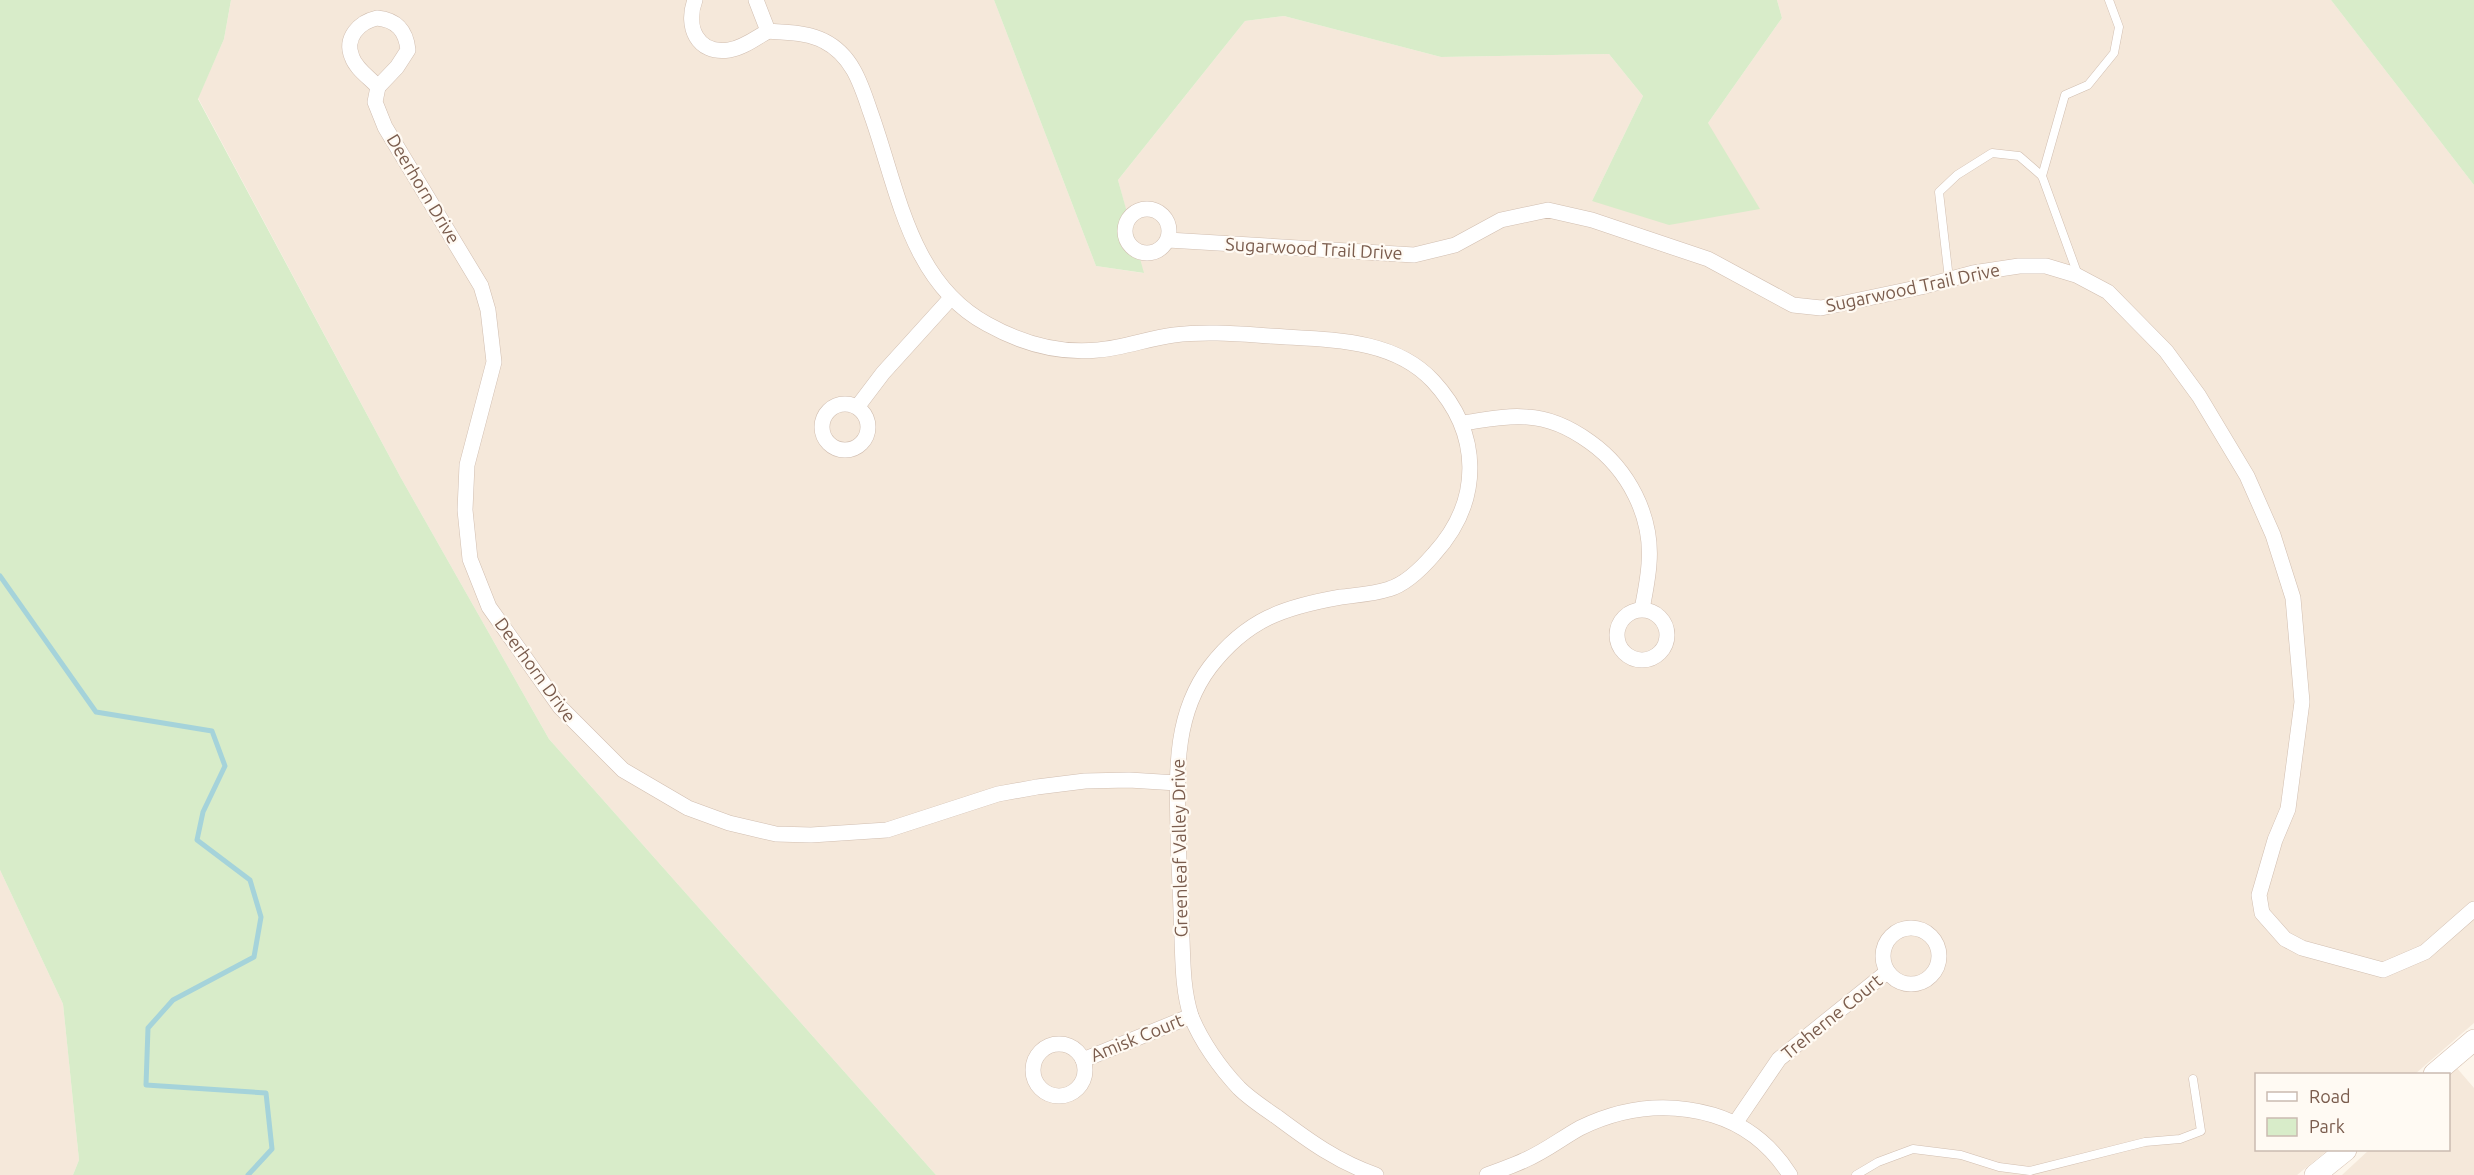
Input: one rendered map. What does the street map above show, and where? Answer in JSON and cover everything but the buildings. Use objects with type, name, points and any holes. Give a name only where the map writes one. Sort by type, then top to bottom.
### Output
[{"type":"street","points":[[695,0],[690,18],[691,30],[697,40],[719,51],[743,46],[768,31],[756,0]]},
{"type":"street","points":[[377,18],[396,24],[403,31],[408,50],[397,67],[378,87],[357,65],[350,49],[355,32],[368,20],[377,18]]},
{"type":"street","name":"Greenleaf Valley Drive","points":[[768,31],[811,35],[829,43],[860,79],[910,234],[950,299],[973,316],[1022,341],[1071,350],[1100,350],[1174,334],[1218,333],[1344,341],[1379,348],[1419,367],[1452,404],[1463,423],[1470,483],[1463,507],[1439,549],[1416,573],[1392,589],[1293,606],[1272,613],[1235,637],[1207,671],[1181,724],[1177,783],[1184,982],[1191,1016],[1207,1047],[1240,1089],[1306,1139],[1341,1170],[1376,1175]]},
{"type":"street","name":"Deerhorn Drive","points":[[378,87],[375,102],[385,127],[481,286],[488,309],[495,362],[467,465],[465,510],[470,560],[489,607],[560,707],[623,770],[688,808],[729,823],[776,834],[811,835],[887,830],[998,794],[1037,787],[1107,780],[1177,783]]},
{"type":"street","name":"Sugarwood Trail Drive","points":[[1168,240],[1414,255],[1455,245],[1501,220],[1548,210],[1592,220],[1707,259],[1792,305],[1821,308],[1949,279],[2019,266],[2046,266],[2079,276],[2108,292],[2166,351],[2199,396],[2247,476],[2273,535],[2293,598],[2302,702],[2288,809],[2275,840],[2259,895],[2262,914],[2285,939],[2302,948],[2383,970],[2425,952],[2474,909]]},
{"type":"street","points":[[858,406],[883,373],[950,299]]},
{"type":"street","points":[[1463,423],[1528,417],[1557,424],[1581,435],[1602,450],[1623,472],[1642,510],[1650,562],[1642,609]]},
{"type":"street","name":"Treherne Court","points":[[1736,1122],[1779,1059],[1887,972]]},
{"type":"street","name":"Amisk Court","points":[[1083,1060],[1191,1016]]},
{"type":"street","points":[[2435,1073],[2474,1040]]},
{"type":"street","points":[[1487,1175],[1526,1160],[1582,1128],[1632,1109],[1673,1106],[1736,1122],[1761,1139],[1790,1175]]},
{"type":"street","points":[[2315,1175],[2344,1151]]},
{"type":"lane","points":[[2042,176],[2065,94],[2088,85],[2114,53],[2119,27],[2109,0]]},
{"type":"lane","points":[[1949,279],[1939,192],[1957,175],[1992,153],[2019,156],[2042,176],[2079,276]]},
{"type":"lane","points":[[1856,1175],[1878,1162],[1913,1149],[1961,1155],[1999,1167],[2030,1171],[2145,1143],[2180,1139],[2201,1131],[2193,1079]]},
{"type":"shaded area","points":[[231,0],[994,0],[1096,266],[1143,273],[1118,180],[1245,21],[1284,16],[1441,57],[1609,54],[1643,96],[1592,201],[1708,123],[1782,18],[1777,0],[2331,0],[2474,185],[2474,1023],[2416,1073],[2255,1073],[2255,1151],[2327,1151],[2297,1175],[936,1175],[549,739],[401,478],[198,98],[224,39]]},
{"type":"shaded area","points":[[0,870],[63,1004],[79,1160],[73,1175],[0,1175]]},
{"type":"shaded area","points":[[2456,1067],[2474,1088],[2474,1175],[2342,1175],[2368,1151],[2450,1151],[2449,1073]]},
{"type":"green space","points":[[0,0],[231,0],[224,39],[198,99],[401,478],[549,739],[936,1175],[73,1175],[79,1160],[63,1004],[0,870]]},
{"type":"green space","points":[[994,0],[1777,0],[1782,18],[1708,123],[1760,209],[1669,225],[1592,201],[1643,96],[1609,54],[1441,57],[1284,16],[1245,21],[1118,180],[1144,273],[1096,266]]},
{"type":"green space","points":[[2331,0],[2474,0],[2474,185]]},
{"type":"waterway","points":[[0,576],[96,712],[212,731],[225,766],[203,812],[197,840],[250,880],[261,917],[254,957],[173,1000],[148,1028],[146,1085],[266,1093],[272,1149],[248,1175]]}]
